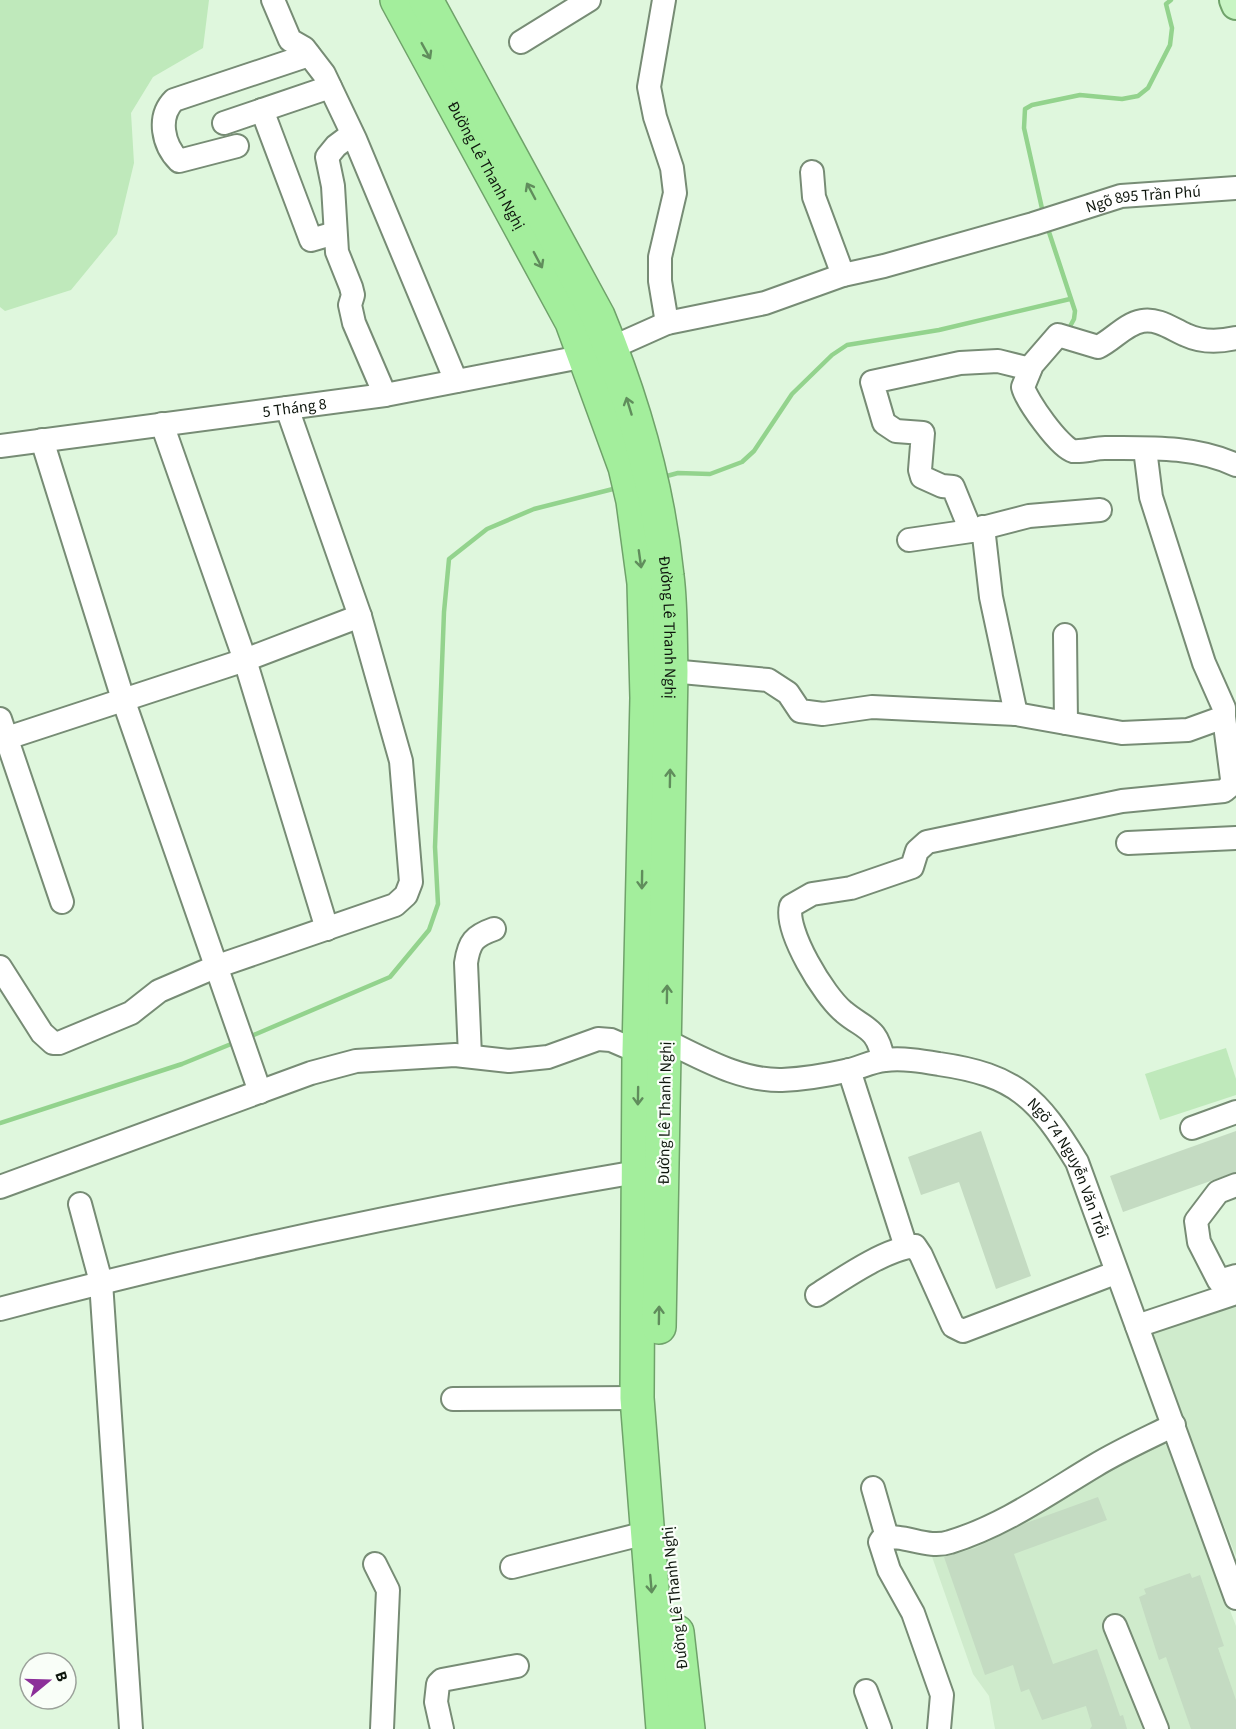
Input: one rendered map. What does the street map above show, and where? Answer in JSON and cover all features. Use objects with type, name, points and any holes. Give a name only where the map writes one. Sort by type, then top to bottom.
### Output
[{"type":"highway","name":"Đường Lê Thanh Nghị","points":[[397,0],[467,99],[598,316],[598,352],[636,464],[667,576],[671,671],[656,829],[652,1047],[662,1471],[687,1729]]},
{"type":"highway","name":"Đường Lê Thanh Nghị","points":[[426,0],[467,99]]},
{"type":"highway","name":"Đường Lê Thanh Nghị","points":[[644,498],[647,698],[656,829]]},
{"type":"highway","name":"Đường Lê Thanh Nghị","points":[[652,1047],[637,1172],[637,1398],[663,1729]]},
{"type":"main road","points":[[1234,0],[1236,5]]},
{"type":"street","points":[[273,0],[290,40],[304,48],[330,87],[456,381]]},
{"type":"street","points":[[521,42],[589,0]]},
{"type":"street","points":[[664,0],[649,87],[672,168],[675,193],[660,257],[660,281],[667,323]]},
{"type":"street","points":[[237,146],[179,161],[167,142],[163,121],[167,107],[174,100],[309,55]]},
{"type":"street","points":[[224,123],[330,87]]},
{"type":"street","points":[[262,110],[311,240],[335,233]]},
{"type":"street","points":[[352,134],[336,146],[327,157],[333,186],[337,252],[353,295],[350,305],[354,323],[385,395]]},
{"type":"street","points":[[812,172],[814,197],[843,275]]},
{"type":"street","name":"Ngõ 895 Trần Phú","points":[[843,275],[884,266],[1121,196],[1236,188]]},
{"type":"street","name":"5 Tháng 8","points":[[0,446],[385,395],[456,381],[598,352],[667,323],[765,303],[843,275]]},
{"type":"street","points":[[1236,338],[1205,341],[1186,335],[1169,325],[1143,321],[1124,329],[1098,347],[1063,336],[1030,369],[1024,381],[1024,393],[1062,444],[1072,451],[1145,449],[1200,452],[1236,465]]},
{"type":"street","points":[[1016,714],[977,529],[953,487],[942,486],[922,477],[920,470],[923,433],[896,431],[884,423],[872,382],[960,363],[998,361],[1030,369]]},
{"type":"street","points":[[0,967],[42,1033],[53,1043],[59,1043],[131,1013],[159,991],[215,967],[395,906],[406,895],[411,882],[401,761],[360,616],[287,408]]},
{"type":"street","points":[[162,424],[245,660],[327,929]]},
{"type":"street","points":[[42,440],[123,699],[225,998],[257,1084]]},
{"type":"street","points":[[883,1060],[869,1027],[843,1012],[819,984],[796,935],[789,915],[791,906],[812,894],[851,888],[912,867],[917,851],[927,842],[1122,801],[1224,791],[1231,785],[1228,709],[1204,663],[1151,496],[1145,449]]},
{"type":"street","points":[[909,540],[977,529],[1029,516],[1100,510]]},
{"type":"street","points":[[62,902],[3,729],[123,699],[245,660],[360,616]]},
{"type":"street","points":[[1065,635],[1066,723]]},
{"type":"street","points":[[671,671],[768,680],[788,693],[800,711],[823,714],[872,707],[1016,714],[1122,733],[1188,730],[1214,723],[1228,709]]},
{"type":"street","points":[[1128,843],[1236,838]]},
{"type":"street","points":[[470,1056],[466,963],[468,948],[478,934],[494,929]]},
{"type":"street","name":"Ngõ 74 Nguyễn Văn Trỗi","points":[[0,1187],[257,1084],[356,1061],[455,1055],[509,1060],[548,1057],[598,1039],[652,1047],[726,1070],[780,1080],[849,1070],[883,1060],[906,1059],[969,1068],[1001,1080],[1033,1101],[1052,1120],[1077,1162],[1115,1273],[1174,1425],[1236,1598]]},
{"type":"street","points":[[849,1070],[906,1247]]},
{"type":"street","points":[[1192,1128],[1236,1112]]},
{"type":"street","points":[[0,1309],[101,1282],[475,1199],[637,1172]]},
{"type":"street","points":[[1236,1185],[1218,1192],[1196,1221],[1199,1242],[1219,1281],[1236,1276]]},
{"type":"street","points":[[80,1204],[101,1282],[131,1729]]},
{"type":"street","points":[[818,1295],[864,1268],[906,1247],[915,1246],[953,1326],[963,1331],[1115,1273]]},
{"type":"street","points":[[1137,1326],[1236,1293]]},
{"type":"street","points":[[453,1399],[637,1398]]},
{"type":"street","points":[[939,1729],[942,1695],[913,1613],[883,1554],[880,1542],[887,1537],[934,1546],[952,1542],[1014,1515],[1098,1464],[1174,1425]]},
{"type":"street","points":[[873,1488],[887,1537]]},
{"type":"street","points":[[512,1567],[646,1533]]},
{"type":"street","points":[[375,1564],[388,1590],[382,1729]]},
{"type":"street","points":[[1115,1626],[1157,1729]]},
{"type":"street","points":[[442,1729],[436,1702],[438,1683],[442,1680],[517,1666]]},
{"type":"street","points":[[866,1691],[880,1729]]},
{"type":"shaded area","points":[[0,0],[209,0],[203,48],[153,77],[131,113],[134,163],[117,234],[71,290],[5,311],[0,307]]},
{"type":"shaded area","points":[[1226,1048],[1236,1079],[1236,1095],[1160,1120],[1145,1074]]},
{"type":"shaded area","points":[[1236,1299],[1236,1556],[1147,1332]]},
{"type":"shaded area","points":[[1158,1442],[1167,1445],[1236,1626],[1236,1729],[995,1729],[989,1696],[973,1674],[930,1551]]},
{"type":"building","points":[[981,1131],[1031,1276],[996,1289],[959,1182],[921,1195],[908,1157]]},
{"type":"building","points":[[1236,1131],[1236,1172],[1123,1212],[1110,1176]]},
{"type":"building","points":[[1098,1497],[1107,1520],[1014,1554],[1053,1664],[1097,1649],[1120,1716],[1123,1715],[1127,1729],[1090,1729],[1092,1726],[1086,1706],[1042,1720],[1029,1689],[1021,1692],[1013,1665],[985,1675],[944,1557],[975,1548],[1026,1523]]},
{"type":"building","points":[[1190,1573],[1192,1578],[1200,1575],[1224,1646],[1218,1648],[1236,1700],[1236,1729],[1191,1729],[1166,1657],[1159,1660],[1139,1597],[1146,1594],[1144,1589]]},
{"type":"waterway","points":[[1043,213],[1024,128],[1025,109],[1032,105],[1080,95],[1122,99],[1138,96],[1148,88],[1170,45],[1172,28],[1166,4],[1171,0]]},
{"type":"waterway","points":[[1047,226],[1075,311],[1074,319],[1067,332]]},
{"type":"waterway","points":[[663,477],[678,473],[710,474],[742,462],[754,451],[792,394],[832,355],[847,345],[939,330],[1070,299]]},
{"type":"waterway","points":[[249,1037],[390,977],[429,930],[438,904],[435,847],[444,612],[449,559],[487,529],[534,509],[617,488]]},
{"type":"waterway","points":[[0,1123],[182,1064],[236,1042]]}]
